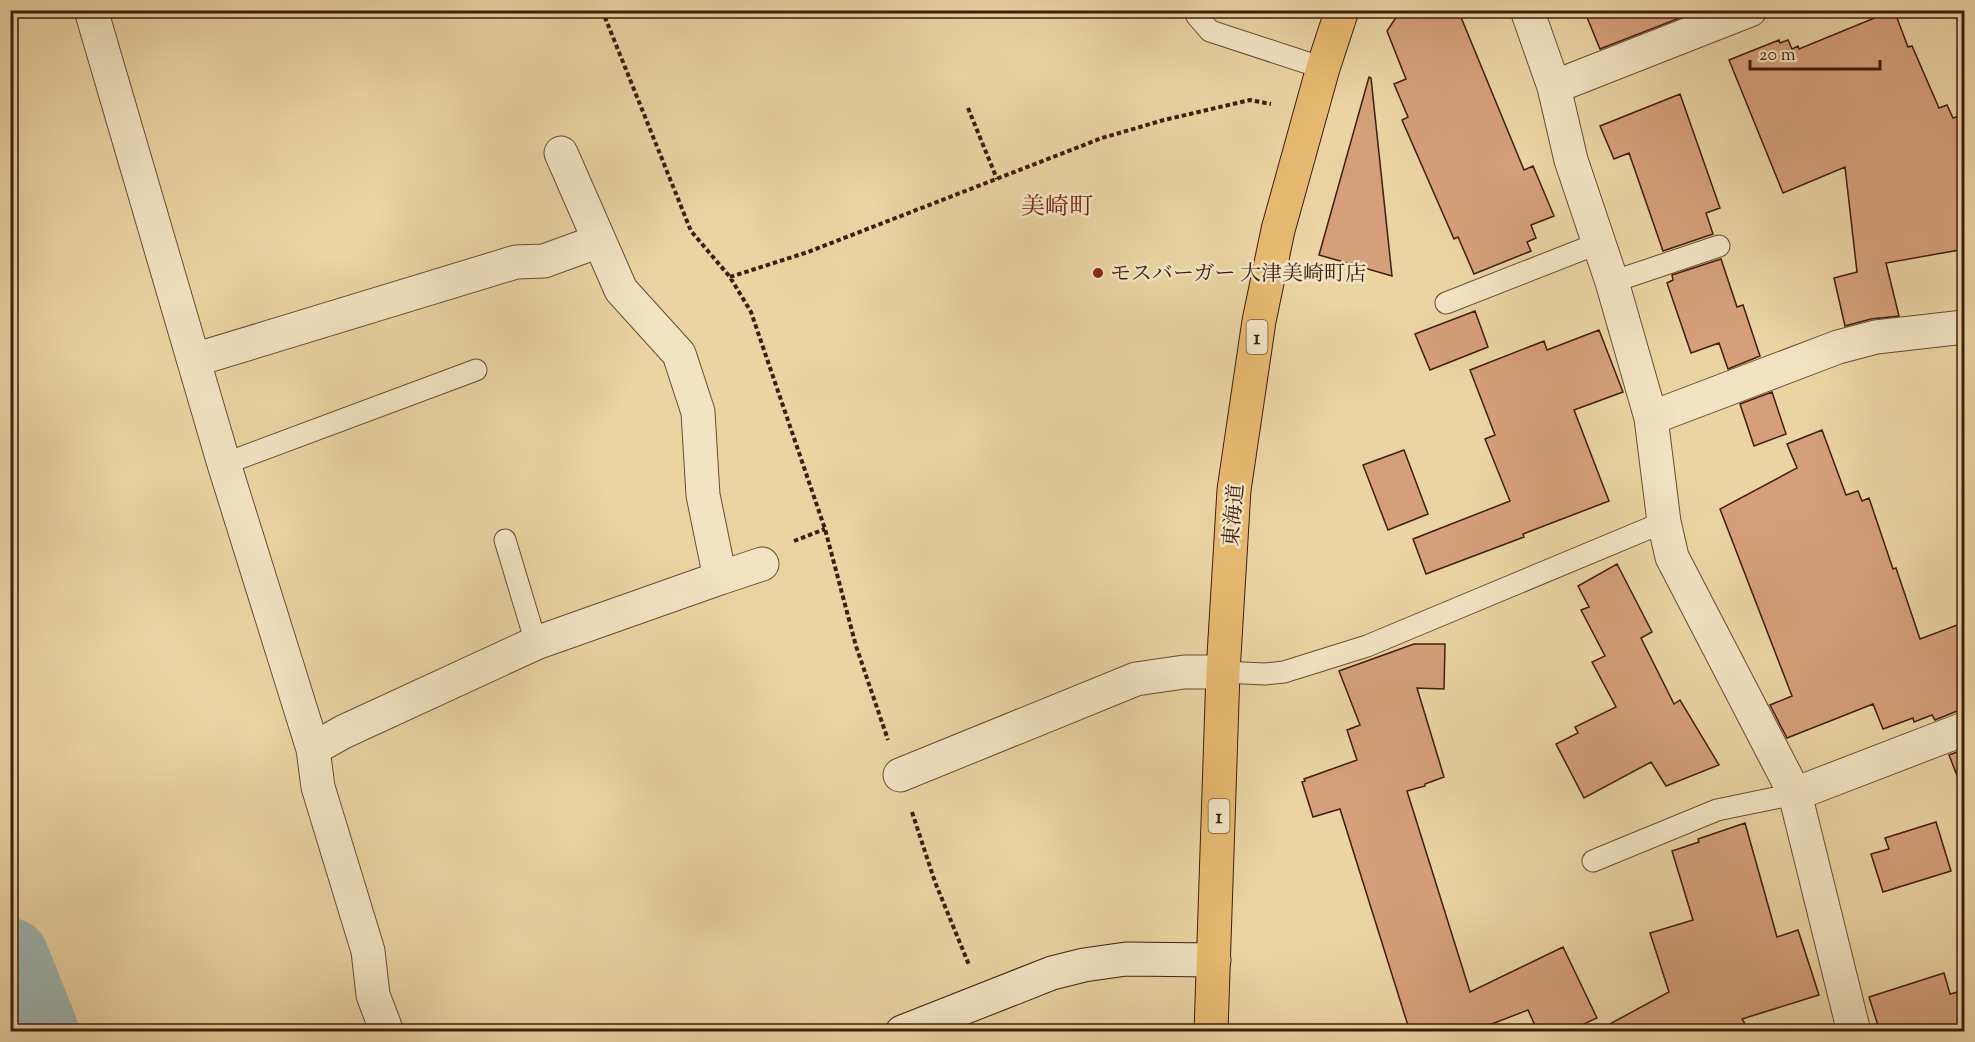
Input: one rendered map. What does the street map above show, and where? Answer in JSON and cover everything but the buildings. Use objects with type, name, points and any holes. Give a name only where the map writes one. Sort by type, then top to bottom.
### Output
[{"type":"highway","name":"東海道","points":[[1211,1032],[1223,672],[1234,490],[1259,321],[1278,230],[1323,68],[1342,10]]},
{"type":"street","points":[[91,10],[224,464],[313,749],[318,786],[368,951],[373,995],[387,1032]]},
{"type":"street","points":[[1527,10],[1554,87],[1571,160],[1599,243],[1652,418],[1664,522],[1672,557],[1795,794],[1854,1032]]},
{"type":"street","points":[[1554,87],[1750,10]]},
{"type":"street","points":[[561,153],[621,290],[679,354],[698,412],[703,495],[720,578]]},
{"type":"street","points":[[194,360],[516,262],[544,261],[598,241]]},
{"type":"street","points":[[1652,418],[1838,347],[1876,338],[1965,327]]},
{"type":"street","points":[[313,749],[354,727],[536,643],[720,578],[774,554]]},
{"type":"street","points":[[900,776],[1136,679],[1184,672],[1223,672]]},
{"type":"street","points":[[1795,794],[1965,729]]},
{"type":"street","points":[[902,1032],[1052,973],[1084,965],[1126,959],[1214,960]]},
{"type":"lane","points":[[1194,10],[1210,31],[1323,68]]},
{"type":"lane","points":[[1446,303],[1599,243]]},
{"type":"lane","points":[[1611,282],[1719,246]]},
{"type":"lane","points":[[224,464],[476,370]]},
{"type":"lane","points":[[1223,672],[1265,674],[1284,672],[1367,646],[1664,522]]},
{"type":"lane","points":[[505,540],[536,643]]},
{"type":"lane","points":[[1593,861],[1717,810],[1795,794]]},
{"type":"path","points":[[602,10],[691,231],[729,277],[751,312],[825,529],[856,646],[935,882],[983,999]]},
{"type":"path","points":[[729,277],[808,252],[1102,138],[1164,120],[1250,100],[1273,104]]},
{"type":"path","points":[[968,108],[997,179]]},
{"type":"path","points":[[774,554],[825,529]]},
{"type":"waterway","points":[[10,957],[40,1032]]},
{"type":"place","name":"モスバーガー 大津美崎町店","points":[[1098,273]]},
{"type":"district","name":"美崎町","points":[[1057,206]]}]
